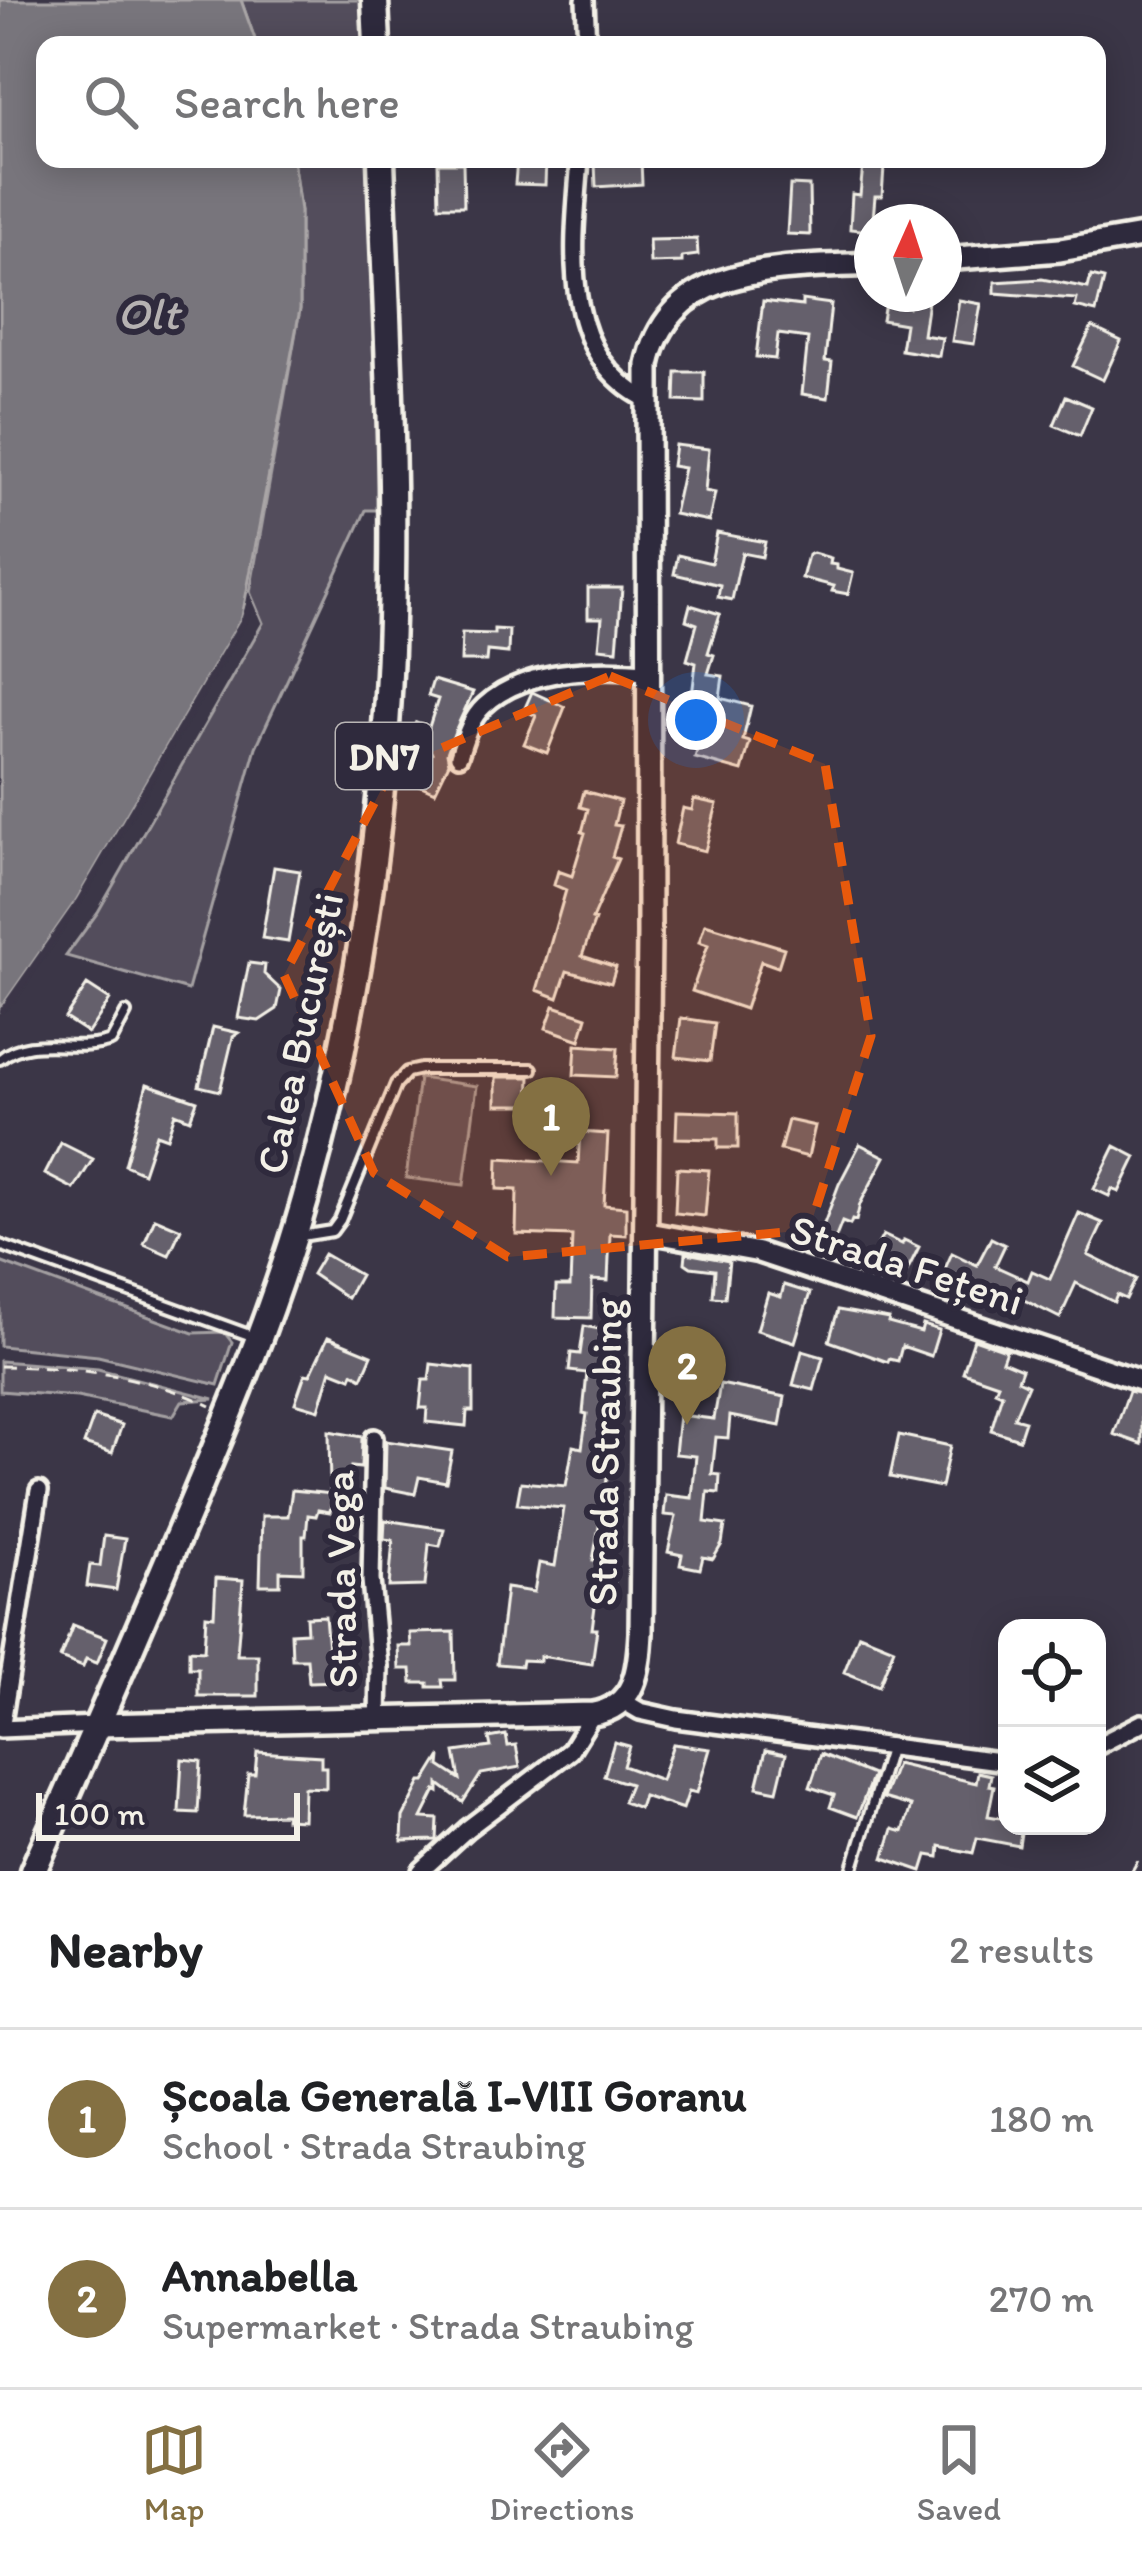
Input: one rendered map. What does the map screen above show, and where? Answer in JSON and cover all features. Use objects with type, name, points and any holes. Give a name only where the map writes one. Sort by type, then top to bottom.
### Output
[{"type":"highway","points":[[375,0],[377,36]]},
{"type":"highway","name":"Calea București","points":[[33,1871],[258,1338],[323,1130],[350,1002],[373,862],[388,712],[392,530],[381,168]]},
{"type":"main road","points":[[962,258],[1060,250],[1142,236]]},
{"type":"main road","name":"Strada Straubing","points":[[623,1701],[636,1680],[640,1652],[648,365],[658,328],[704,288],[759,272],[854,265]]},
{"type":"main road","points":[[98,1725],[593,1714],[623,1701]]},
{"type":"street","points":[[585,0],[587,36]]},
{"type":"street","points":[[579,168],[574,245],[579,309],[613,376],[646,398]]},
{"type":"street","points":[[459,756],[475,716],[516,687],[566,674],[647,672]]},
{"type":"street","name":"Strada Fețeni","points":[[646,1232],[758,1252],[1142,1381]]},
{"type":"street","name":"Strada Vega","points":[[374,1438],[371,1580],[378,1636],[378,1719]]},
{"type":"street","points":[[39,1491],[1,1730],[98,1725]]},
{"type":"street","points":[[623,1701],[640,1711],[676,1719],[998,1761]]},
{"type":"street","points":[[421,1871],[467,1828],[570,1751],[593,1714]]},
{"type":"street","points":[[1106,1741],[1142,1723]]},
{"type":"lane","points":[[0,1060],[18,1047],[97,1046],[110,1041],[126,1013]]},
{"type":"lane","points":[[293,1236],[316,1237],[332,1231],[340,1220],[396,1084],[406,1072],[532,1069]]},
{"type":"lane","points":[[0,1245],[258,1338]]},
{"type":"lane","points":[[852,1871],[890,1746]]},
{"type":"path","points":[[0,1366],[54,1366],[123,1376],[229,1414]]},
{"type":"path","points":[[1132,1871],[1142,1853]]},
{"type":"highlighted area","points":[[610,676],[825,764],[871,1036],[809,1230],[508,1257],[374,1173],[284,975],[392,769]]},
{"type":"shaded area","points":[[241,0],[361,0],[363,36],[254,36]]},
{"type":"shaded area","points":[[294,168],[369,168],[379,510],[366,510],[256,747],[188,990],[66,956],[98,912],[263,623],[250,592],[300,309],[300,211]]},
{"type":"shaded area","points":[[419,1078],[477,1086],[464,1185],[406,1178]]},
{"type":"shaded area","points":[[0,1262],[193,1333],[224,1332],[232,1342],[218,1385],[98,1356],[0,1346]]},
{"type":"shaded area","points":[[0,1361],[98,1369],[214,1399],[182,1401],[173,1416],[77,1397],[0,1391]]},
{"type":"water","name":"Olt","points":[[0,0],[241,0],[254,36],[36,36],[36,168],[294,168],[300,211],[300,309],[242,617],[77,899],[0,1009]]},
{"type":"pier","points":[[250,592],[248,620],[82,902],[16,1000],[0,1015],[77,899],[242,617]]},
{"type":"building","points":[[438,168],[463,168],[464,206],[439,206]]},
{"type":"building","points":[[516,168],[546,168],[545,185],[515,184]]},
{"type":"building","points":[[595,168],[641,168],[642,184],[596,187]]},
{"type":"building","points":[[863,168],[884,168],[882,196],[875,196],[874,204],[854,204],[854,229],[850,229],[852,194],[860,195]]},
{"type":"building","points":[[790,185],[809,186],[810,235],[787,234]]},
{"type":"building","points":[[697,239],[698,255],[682,257],[682,262],[650,263],[649,240]]},
{"type":"building","points":[[1091,276],[1104,279],[1096,312],[1075,307],[1077,299],[995,293],[995,282],[1042,279],[1088,288]]},
{"type":"building","points":[[802,300],[831,304],[825,361],[832,362],[828,398],[802,394],[808,338],[778,334],[775,359],[756,357],[763,301],[802,306]]},
{"type":"building","points":[[962,301],[981,304],[974,344],[952,341]]},
{"type":"building","points":[[883,312],[926,312],[923,335],[942,338],[939,356],[901,350],[905,324],[882,320]]},
{"type":"building","points":[[1092,327],[1121,341],[1103,380],[1073,366]]},
{"type":"building","points":[[676,372],[704,372],[704,402],[675,401]]},
{"type":"building","points":[[1066,396],[1092,407],[1080,436],[1054,425]]},
{"type":"building","points":[[675,445],[709,449],[705,491],[715,493],[709,521],[674,514],[684,468],[672,466]]},
{"type":"building","points":[[717,533],[765,542],[762,557],[742,553],[732,600],[718,597],[720,585],[674,574],[678,555],[711,563]]},
{"type":"building","points":[[813,553],[853,573],[848,594],[802,578],[808,555]]},
{"type":"building","points":[[588,588],[622,588],[617,650],[599,648],[602,618],[588,618]]},
{"type":"building","points":[[690,605],[720,614],[708,653],[714,655],[708,674],[723,676],[720,698],[751,706],[743,740],[750,742],[742,771],[695,758],[708,710],[703,710],[704,704],[691,704],[696,663],[687,660],[697,624],[686,620]]},
{"type":"building","points":[[494,629],[509,630],[508,653],[487,651],[486,661],[461,661],[462,633],[494,634]]},
{"type":"building","points":[[433,680],[473,692],[435,792],[417,784],[432,753],[407,742],[416,722],[429,727],[438,699],[428,696]]},
{"type":"building","points":[[532,692],[565,707],[547,753],[524,744],[536,716],[524,710]]},
{"type":"building","points":[[584,791],[620,801],[614,825],[621,826],[612,857],[618,859],[582,956],[616,967],[611,983],[567,971],[558,998],[537,990],[566,890],[554,885],[558,871],[572,876],[585,833],[588,809],[580,807]]},
{"type":"building","points":[[694,799],[717,804],[705,851],[675,844],[683,808],[692,810]]},
{"type":"building","points":[[274,867],[300,871],[288,942],[262,938]]},
{"type":"building","points":[[705,924],[784,948],[778,967],[761,961],[745,1009],[692,991],[708,945],[699,942]]},
{"type":"building","points":[[249,963],[265,965],[264,974],[281,990],[277,1009],[259,1021],[238,1018]]},
{"type":"building","points":[[87,985],[110,1000],[88,1033],[65,1018]]},
{"type":"building","points":[[554,1006],[587,1017],[580,1040],[546,1028]]},
{"type":"building","points":[[681,1018],[715,1023],[710,1061],[676,1057]]},
{"type":"building","points":[[213,1027],[239,1033],[233,1037],[220,1091],[199,1086]]},
{"type":"building","points":[[576,1045],[618,1048],[616,1077],[574,1075]]},
{"type":"building","points":[[496,1077],[530,1077],[529,1105],[496,1105]]},
{"type":"building","points":[[147,1084],[197,1101],[190,1119],[175,1113],[167,1138],[156,1134],[143,1173],[125,1165]]},
{"type":"building","points":[[677,1111],[738,1113],[738,1148],[718,1148],[718,1139],[676,1138]]},
{"type":"building","points":[[788,1120],[815,1126],[808,1157],[780,1150]]},
{"type":"building","points":[[580,1132],[608,1134],[604,1205],[626,1207],[626,1235],[610,1234],[608,1281],[592,1280],[591,1318],[555,1317],[556,1286],[570,1286],[572,1236],[516,1234],[517,1190],[497,1189],[498,1158],[578,1163]]},
{"type":"building","points":[[61,1143],[93,1159],[74,1189],[45,1174]]},
{"type":"building","points":[[860,1144],[885,1157],[856,1221],[842,1222],[834,1242],[819,1237],[839,1184]]},
{"type":"building","points":[[1115,1146],[1136,1157],[1119,1192],[1112,1189],[1109,1196],[1094,1189]]},
{"type":"building","points":[[677,1168],[709,1170],[705,1216],[675,1213]]},
{"type":"building","points":[[1079,1213],[1103,1223],[1088,1255],[1136,1279],[1126,1299],[1117,1295],[1114,1302],[1076,1283],[1060,1318],[1008,1292],[1000,1308],[940,1280],[952,1253],[977,1265],[991,1238],[1005,1245],[995,1266],[1028,1281],[1032,1271],[1050,1279]]},
{"type":"building","points":[[155,1218],[181,1229],[169,1255],[144,1244]]},
{"type":"building","points":[[883,1235],[919,1247],[906,1273],[877,1259],[880,1255],[874,1252]]},
{"type":"building","points":[[686,1253],[729,1261],[725,1298],[713,1297],[715,1270],[691,1267],[685,1263]]},
{"type":"building","points":[[324,1254],[360,1275],[347,1298],[312,1274]]},
{"type":"building","points":[[784,1285],[810,1293],[795,1342],[757,1330],[768,1293],[781,1297]]},
{"type":"building","points":[[838,1310],[889,1319],[888,1323],[921,1332],[923,1325],[939,1330],[931,1356],[902,1346],[898,1361],[888,1362],[829,1341]]},
{"type":"building","points":[[584,1326],[610,1331],[609,1339],[623,1341],[620,1356],[609,1354],[605,1395],[616,1396],[593,1560],[617,1563],[614,1585],[598,1583],[592,1664],[540,1656],[540,1661],[522,1660],[521,1666],[497,1664],[506,1588],[534,1592],[539,1563],[555,1566],[564,1508],[517,1504],[521,1482],[566,1486],[573,1446],[582,1448],[587,1373],[569,1371],[571,1353],[580,1354]]},
{"type":"building","points":[[328,1337],[372,1355],[362,1378],[331,1370],[319,1410],[295,1403],[305,1374],[310,1375]]},
{"type":"building","points":[[974,1339],[1006,1350],[1002,1361],[1022,1369],[1018,1380],[1028,1385],[1014,1418],[1025,1421],[1019,1439],[991,1430],[1002,1394],[995,1391],[998,1384],[963,1372]]},
{"type":"building","points":[[802,1351],[823,1357],[814,1390],[793,1385]]},
{"type":"building","points":[[431,1364],[473,1369],[473,1411],[467,1411],[466,1426],[426,1422],[427,1408],[420,1408],[423,1380],[429,1380]]},
{"type":"building","points":[[720,1384],[785,1397],[780,1426],[730,1416],[728,1438],[716,1437],[712,1474],[720,1475],[719,1493],[708,1492],[705,1522],[725,1525],[722,1544],[713,1559],[703,1557],[700,1569],[680,1565],[682,1555],[668,1552],[676,1516],[664,1515],[666,1495],[692,1498],[696,1456],[675,1454],[679,1415],[714,1419]]},
{"type":"building","points":[[1129,1391],[1142,1394],[1142,1444],[1114,1434]]},
{"type":"building","points":[[94,1416],[122,1425],[112,1453],[84,1444]]},
{"type":"building","points":[[329,1431],[362,1437],[361,1468],[351,1467],[350,1491],[330,1490]]},
{"type":"building","points":[[899,1435],[950,1446],[941,1487],[890,1477]]},
{"type":"building","points":[[386,1441],[452,1451],[446,1482],[419,1477],[415,1494],[385,1488]]},
{"type":"building","points":[[292,1490],[333,1494],[330,1512],[318,1510],[316,1516],[308,1515],[303,1572],[280,1571],[280,1585],[260,1585],[262,1516],[288,1516]]},
{"type":"building","points":[[385,1520],[444,1529],[440,1546],[429,1544],[425,1586],[389,1587],[393,1540],[384,1539]]},
{"type":"building","points":[[104,1536],[125,1539],[116,1590],[87,1586],[90,1565],[100,1566]]},
{"type":"building","points":[[216,1578],[243,1580],[237,1655],[258,1655],[258,1696],[198,1696],[198,1668],[189,1668],[189,1650],[204,1651],[206,1615],[214,1616]]},
{"type":"building","points":[[325,1616],[328,1649],[337,1649],[339,1681],[309,1682],[307,1659],[292,1659],[291,1633],[307,1632],[306,1617]]},
{"type":"building","points":[[73,1625],[107,1638],[97,1663],[86,1659],[83,1667],[60,1658]]},
{"type":"building","points":[[454,1632],[455,1680],[442,1680],[443,1687],[428,1687],[428,1683],[412,1683],[411,1669],[399,1669],[398,1646],[411,1646],[410,1633]]},
{"type":"building","points":[[859,1634],[894,1648],[879,1686],[844,1672]]},
{"type":"building","points":[[506,1735],[508,1746],[516,1745],[520,1767],[481,1774],[463,1802],[439,1784],[422,1818],[438,1819],[437,1840],[402,1841],[403,1817],[441,1756],[440,1766],[460,1779],[455,1752],[491,1747],[489,1738]]},
{"type":"building","points":[[614,1742],[629,1746],[623,1766],[661,1780],[673,1744],[710,1749],[697,1793],[689,1791],[683,1809],[643,1796],[639,1808],[623,1802],[630,1784],[604,1776]]},
{"type":"building","points":[[766,1750],[786,1754],[777,1791],[757,1787]]},
{"type":"building","points":[[257,1752],[321,1756],[326,1788],[304,1787],[303,1820],[285,1819],[286,1814],[244,1815],[248,1774],[255,1774]]},
{"type":"building","points":[[821,1754],[873,1775],[857,1817],[830,1807],[834,1795],[810,1787]]},
{"type":"building","points":[[182,1759],[201,1761],[198,1813],[179,1812]]},
{"type":"building","points":[[896,1764],[976,1783],[978,1772],[991,1775],[989,1785],[994,1786],[988,1816],[998,1818],[998,1835],[1021,1835],[1019,1846],[977,1838],[973,1853],[940,1846],[939,1857],[927,1855],[922,1871],[884,1858],[893,1829],[903,1832],[911,1806],[883,1798]]},
{"type":"place","name":"Școala Generală I-VIII Goranu","points":[[551,1176]]},
{"type":"place","name":"Annabella","points":[[687,1425]]}]
